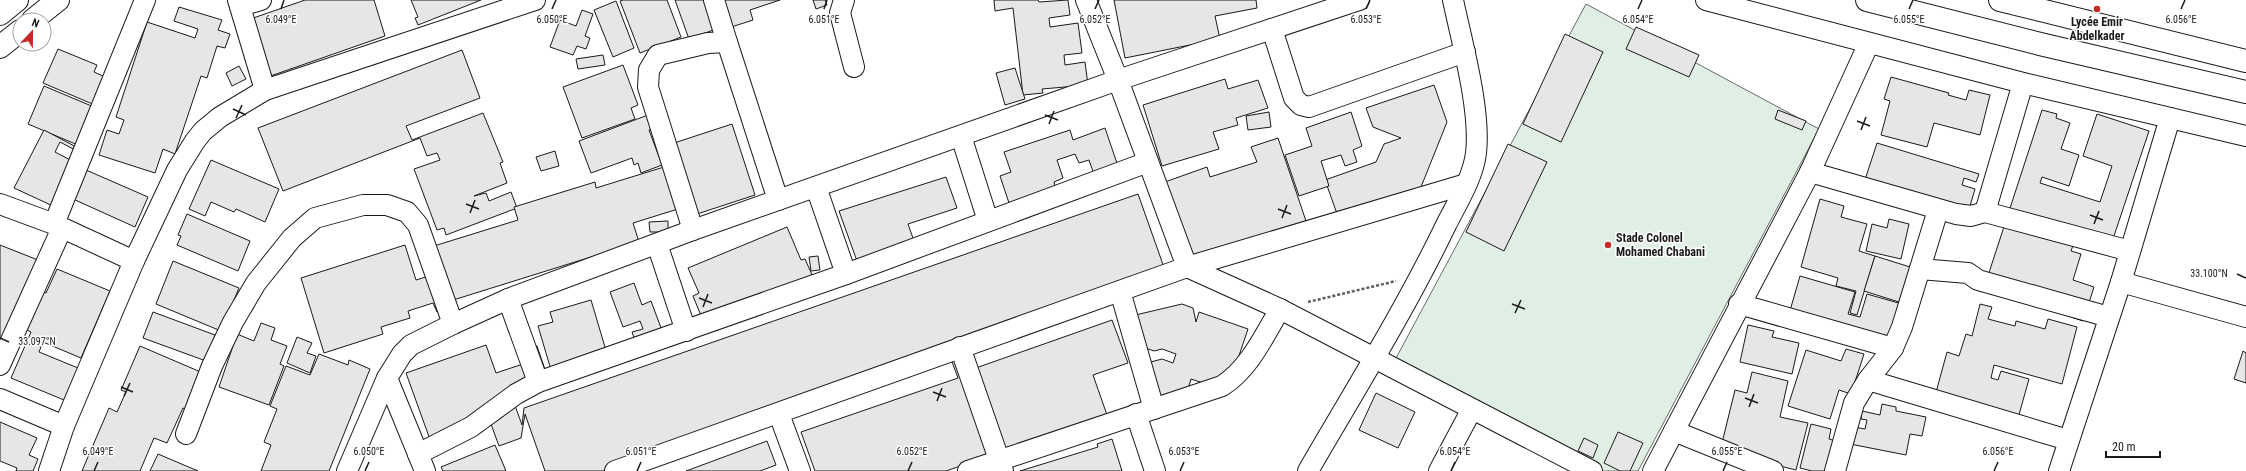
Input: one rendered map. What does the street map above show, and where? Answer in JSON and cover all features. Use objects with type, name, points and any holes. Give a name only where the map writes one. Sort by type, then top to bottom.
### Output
[{"type":"main road","points":[[0,14],[17,0]]},
{"type":"main road","points":[[43,12],[58,0]]},
{"type":"main road","points":[[1867,0],[2040,44],[2246,92]]},
{"type":"main road","points":[[2000,0],[2246,61]]},
{"type":"main road","points":[[0,47],[12,37]]},
{"type":"street","points":[[0,365],[58,226],[145,0]]},
{"type":"street","points":[[261,0],[239,3],[265,90]]},
{"type":"street","points":[[49,471],[64,426],[134,261],[177,170],[195,141],[220,117],[265,90],[535,0]]},
{"type":"street","points":[[714,0],[778,200]]},
{"type":"street","points":[[844,0],[840,13],[854,67]]},
{"type":"street","points":[[1086,0],[1118,80],[1187,267],[1280,309],[1592,471]]},
{"type":"street","points":[[1308,471],[1422,275],[1466,184],[1476,153],[1475,116],[1465,52],[1453,0]]},
{"type":"street","points":[[1706,0],[2023,83],[2246,136]]},
{"type":"street","points":[[347,471],[387,378],[402,354],[411,345],[454,324],[508,300],[693,230],[1118,80],[1272,29],[1347,2]]},
{"type":"street","points":[[1272,29],[1294,98],[1301,105],[1309,107],[1465,52]]},
{"type":"street","points":[[693,230],[648,87],[649,70],[658,55],[708,43],[727,42]]},
{"type":"street","points":[[1654,471],[1739,304],[1810,172],[1869,43]]},
{"type":"street","points":[[1985,212],[2023,83]]},
{"type":"street","points":[[2059,471],[2121,282],[2170,118]]},
{"type":"street","points":[[961,136],[988,221]]},
{"type":"street","points":[[387,378],[421,462],[516,394],[538,382],[846,274],[1148,162]]},
{"type":"street","points":[[1810,172],[1938,210],[1971,216],[1985,212],[2130,251]]},
{"type":"street","points":[[615,471],[779,414],[960,347],[1187,267],[1466,184]]},
{"type":"street","points":[[816,187],[846,274]]},
{"type":"street","points":[[0,204],[58,226],[134,261]]},
{"type":"street","points":[[186,434],[212,366],[246,298],[292,238],[315,218],[363,205],[387,205],[407,212],[418,225],[454,324]]},
{"type":"street","points":[[1835,471],[1854,403],[1868,380],[1893,348],[1902,327],[1938,210]]},
{"type":"street","points":[[657,244],[686,331]]},
{"type":"street","points":[[1920,270],[1968,273],[1978,280],[2109,317]]},
{"type":"street","points":[[2121,282],[2246,317]]},
{"type":"street","points":[[1120,291],[1145,412],[1155,471]]},
{"type":"street","points":[[508,300],[538,382]]},
{"type":"street","points":[[1739,304],[1893,348]]},
{"type":"street","points":[[968,471],[1001,466],[1145,412],[1222,386],[1233,378],[1246,364],[1280,309]]},
{"type":"street","points":[[960,347],[1001,466]]},
{"type":"street","points":[[1868,380],[2068,440]]},
{"type":"street","points":[[0,399],[64,426]]},
{"type":"street","points":[[1439,471],[1472,409]]},
{"type":"street","points":[[779,414],[800,471]]},
{"type":"street","points":[[1674,431],[1773,471]]},
{"type":"path","points":[[1280,309],[1422,275]]},
{"type":"green space","name":"Stade Colonel Mohamed Chabani","points":[[1586,4],[1819,129],[1638,471],[1603,471],[1395,360]]},
{"type":"building","points":[[305,0],[374,0],[385,36],[259,80],[239,23]]},
{"type":"building","points":[[411,0],[481,0],[418,25],[415,18],[418,17]]},
{"type":"building","points":[[667,0],[681,37],[640,53],[620,1]]},
{"type":"building","points":[[675,0],[705,0],[716,29],[689,39]]},
{"type":"building","points":[[712,0],[780,0],[750,10],[753,20],[722,30]]},
{"type":"building","points":[[813,0],[825,0],[827,5],[816,9]]},
{"type":"building","points":[[994,0],[1038,0],[1039,2],[1068,0],[1070,15],[1049,18],[1050,27],[1078,23],[1082,53],[1064,55],[1065,65],[1085,62],[1088,85],[1042,89],[1043,93],[1023,95],[1013,8],[995,11]]},
{"type":"building","points":[[1114,0],[1256,0],[1257,8],[1215,16],[1220,39],[1125,58]]},
{"type":"building","points":[[616,1],[634,48],[613,57],[594,10]]},
{"type":"building","points":[[179,7],[222,20],[218,30],[230,34],[225,48],[217,46],[207,78],[201,76],[175,154],[163,149],[155,173],[99,155],[107,130],[119,134],[124,120],[116,117],[147,22],[195,38],[198,29],[174,21]]},
{"type":"building","points":[[582,10],[593,14],[585,36],[590,38],[586,49],[577,46],[573,55],[550,47],[560,20],[576,26]]},
{"type":"building","points":[[1636,27],[1699,55],[1689,77],[1626,49]]},
{"type":"building","points":[[1565,34],[1603,52],[1561,142],[1523,124]]},
{"type":"building","points":[[58,49],[97,65],[94,72],[114,81],[102,108],[43,83]]},
{"type":"building","points":[[462,50],[480,98],[406,126],[412,140],[483,113],[503,162],[500,163],[507,183],[474,196],[486,193],[489,201],[511,192],[517,208],[446,235],[444,228],[437,230],[414,169],[440,160],[437,153],[427,156],[420,138],[283,191],[258,128]]},
{"type":"building","points":[[603,55],[605,65],[578,69],[576,59]]},
{"type":"building","points":[[623,65],[638,105],[631,108],[635,119],[582,138],[563,87]]},
{"type":"building","points":[[239,66],[246,79],[232,86],[226,73]]},
{"type":"building","points":[[1015,68],[1025,99],[1005,105],[996,73]]},
{"type":"building","points":[[1891,77],[1949,93],[1948,95],[1966,100],[1969,90],[1990,95],[1980,135],[1934,123],[1927,147],[1881,135],[1890,101],[1884,99]]},
{"type":"building","points":[[1225,79],[1228,89],[1258,80],[1268,108],[1236,118],[1238,125],[1213,132],[1219,149],[1162,166],[1143,105]]},
{"type":"building","points":[[1434,85],[1447,122],[1421,187],[1344,214],[1336,211],[1325,180],[1376,162],[1384,144],[1401,138],[1373,127],[1366,108]]},
{"type":"building","points":[[44,86],[101,110],[85,148],[28,124]]},
{"type":"building","points":[[1778,110],[1806,121],[1802,130],[1775,119]]},
{"type":"building","points":[[2042,110],[2057,114],[2056,118],[2070,123],[2061,149],[2079,155],[2069,186],[2042,177],[2040,183],[2100,202],[2112,166],[2083,156],[2097,114],[2149,131],[2110,248],[2076,237],[2071,251],[2081,254],[2073,280],[2094,287],[2083,321],[1984,288]]},
{"type":"building","points":[[1269,112],[1271,127],[1248,130],[1246,116]]},
{"type":"building","points":[[1351,112],[1362,146],[1353,150],[1357,162],[1345,166],[1341,155],[1321,161],[1329,186],[1299,196],[1285,155],[1312,146],[1306,128]]},
{"type":"building","points":[[648,115],[653,128],[649,130],[662,165],[641,173],[638,163],[634,165],[632,158],[591,173],[579,141]]},
{"type":"building","points":[[732,124],[755,195],[691,216],[668,145]]},
{"type":"building","points":[[1105,128],[1121,175],[1097,183],[1089,160],[1079,163],[1075,154],[1057,160],[1063,178],[1054,182],[1056,190],[1013,215],[1000,176],[1011,172],[1004,152],[1070,130],[1073,140]]},
{"type":"building","points":[[44,130],[80,149],[79,152],[60,142],[55,152],[76,163],[53,206],[14,188]]},
{"type":"building","points":[[1278,138],[1308,227],[1191,267],[1162,183],[1207,167],[1210,177],[1257,162],[1251,147]]},
{"type":"building","points":[[1877,143],[1979,174],[1976,182],[1964,178],[1962,185],[1975,189],[1967,216],[1863,186]]},
{"type":"building","points":[[1508,144],[1547,162],[1504,251],[1466,232]]},
{"type":"building","points":[[555,151],[559,166],[541,171],[536,157]]},
{"type":"building","points":[[211,160],[279,189],[265,222],[236,209],[234,212],[211,202],[205,216],[189,209]]},
{"type":"building","points":[[664,167],[678,209],[633,223],[639,242],[450,301],[448,309],[437,312],[433,303],[408,311],[410,318],[381,327],[383,334],[324,353],[301,278],[405,245],[416,280],[429,276],[421,250],[518,220],[514,207],[595,182],[596,188]]},
{"type":"building","points":[[86,170],[148,197],[135,227],[73,199]]},
{"type":"building","points":[[946,177],[957,208],[908,224],[914,241],[857,261],[839,211]]},
{"type":"building","points":[[1138,194],[1166,273],[965,344],[973,369],[1112,320],[1128,363],[1093,375],[1107,415],[946,471],[815,471],[801,432],[958,378],[948,351],[603,471],[545,471],[525,414],[521,438],[499,446],[491,424],[432,445],[406,373],[486,345],[496,373],[526,363],[529,345],[537,346],[551,387],[513,400],[522,425],[524,408]]},
{"type":"building","points":[[1820,199],[1844,206],[1841,217],[1867,224],[1859,251],[1875,256],[1857,315],[1850,313],[1856,291],[1836,286],[1838,278],[1801,267]]},
{"type":"building","points":[[187,214],[250,241],[238,271],[177,245],[181,236],[178,235]]},
{"type":"building","points":[[1889,219],[1909,224],[1901,259],[1866,251],[1872,224],[1887,228]]},
{"type":"building","points":[[668,221],[668,232],[650,232],[649,222]]},
{"type":"building","points":[[787,227],[801,260],[805,259],[813,277],[704,323],[693,296],[699,293],[688,268]]},
{"type":"building","points":[[0,245],[43,262],[0,364]]},
{"type":"building","points":[[818,256],[820,270],[811,271],[809,257]]},
{"type":"building","points":[[1875,256],[1910,267],[1899,302],[1864,291]]},
{"type":"building","points":[[173,261],[239,288],[221,331],[156,304]]},
{"type":"building","points":[[57,269],[110,291],[81,358],[43,342],[39,352],[78,368],[64,400],[11,378],[31,332],[27,330],[43,292],[46,293]]},
{"type":"building","points":[[1800,276],[1855,292],[1848,314],[1860,317],[1867,294],[1902,304],[1889,351],[1787,321]]},
{"type":"building","points":[[634,283],[642,305],[651,301],[664,336],[637,346],[632,332],[643,329],[640,321],[623,327],[610,292]]},
{"type":"building","points":[[591,300],[610,364],[554,380],[538,326],[553,322],[550,312]]},
{"type":"building","points":[[1182,304],[1193,308],[1196,322],[1199,312],[1248,329],[1227,391],[1191,379],[1188,389],[1155,397],[1147,363],[1162,359],[1173,363],[1176,354],[1162,349],[1154,351],[1134,344],[1127,317]]},
{"type":"building","points":[[1980,304],[1992,307],[1988,319],[2015,326],[2016,321],[2045,329],[2048,319],[2077,327],[2062,384],[1994,365],[1991,378],[1998,380],[2001,371],[2029,379],[2015,429],[1932,407],[1947,352],[1959,356],[1966,334],[1972,336]]},
{"type":"building","points":[[153,312],[215,335],[206,361],[143,338]]},
{"type":"building","points":[[261,323],[275,328],[271,340],[287,346],[280,364],[284,366],[269,405],[219,387],[237,334],[254,341]]},
{"type":"building","points":[[1748,325],[1774,331],[1772,337],[1799,343],[1792,374],[1740,362]]},
{"type":"building","points":[[297,337],[312,343],[307,353],[316,356],[310,373],[287,363]]},
{"type":"building","points":[[140,346],[210,376],[187,410],[183,408],[167,443],[154,438],[140,471],[82,471],[109,408],[117,412],[126,392],[121,390]]},
{"type":"building","points":[[1846,349],[1864,354],[1851,394],[1839,390],[1830,419],[1788,406],[1806,350],[1841,361]]},
{"type":"building","points":[[2243,351],[2246,353],[2246,383],[2234,379]]},
{"type":"building","points":[[319,354],[348,365],[349,360],[370,369],[329,471],[261,471],[271,445],[264,442],[277,409],[270,406],[286,366],[310,375]]},
{"type":"building","points":[[1752,372],[1788,381],[1780,417],[1808,423],[1796,470],[1720,451],[1735,390],[1747,393]]},
{"type":"building","points":[[1376,393],[1415,412],[1398,448],[1359,430]]},
{"type":"building","points":[[1882,404],[1896,407],[1896,411],[1926,417],[1922,436],[1910,434],[1906,455],[1850,444],[1854,427],[1865,429],[1867,420],[1861,419],[1862,411],[1880,415]]},
{"type":"building","points":[[0,422],[37,438],[29,455],[38,459],[33,471],[16,471],[17,468],[0,461]]},
{"type":"building","points":[[1811,424],[1831,429],[1829,439],[1839,442],[1832,471],[1812,471],[1800,468]]},
{"type":"building","points":[[1618,432],[1643,443],[1630,471],[1620,471],[1604,463]]},
{"type":"building","points":[[1584,438],[1598,445],[1593,458],[1578,451]]},
{"type":"building","points":[[1112,439],[1122,471],[1020,471],[1098,447],[1097,444]]},
{"type":"building","points":[[767,441],[776,465],[760,471],[686,471]]},
{"type":"building","points":[[495,445],[506,471],[443,471],[441,467]]},
{"type":"building","points":[[158,454],[198,471],[150,471]]},
{"type":"place","name":"Lycée Emir Abdelkader","points":[[2097,9]]},
{"type":"place","name":"Stade Colonel Mohamed Chabani","points":[[1608,245]]}]
